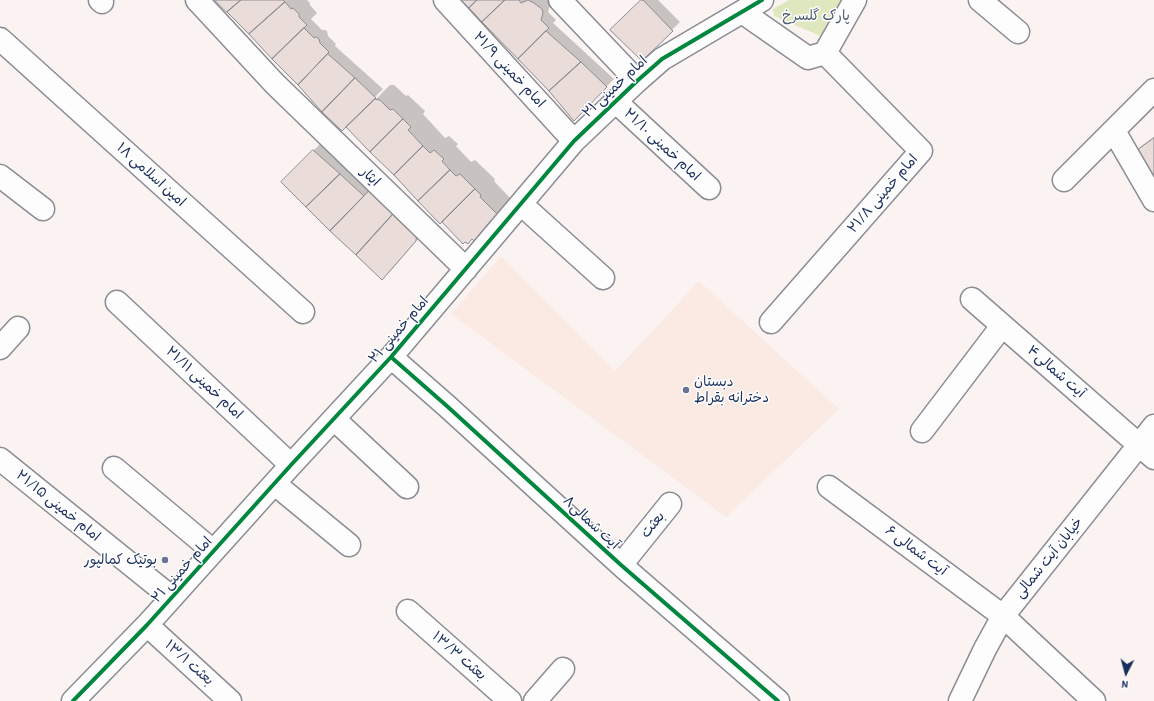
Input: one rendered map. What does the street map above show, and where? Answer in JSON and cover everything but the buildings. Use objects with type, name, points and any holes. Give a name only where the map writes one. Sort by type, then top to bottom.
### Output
[{"type":"street","name":"ایثار","points":[[197,0],[275,84],[466,269]]},
{"type":"street","name":"امام خمینی ۲۱/۹","points":[[444,0],[574,141]]},
{"type":"street","points":[[560,0],[637,81]]},
{"type":"street","name":"امام خمینی ۲۱","points":[[73,701],[147,625],[291,465],[391,357],[574,141],[615,101],[662,59],[762,0]]},
{"type":"street","points":[[742,12],[808,58],[825,53],[855,0]]},
{"type":"street","points":[[980,0],[1018,32]]},
{"type":"street","name":"امین اسلامی ۱۸","points":[[0,39],[303,312]]},
{"type":"street","name":"امام خمینی ۲۱/۸","points":[[771,322],[920,151],[825,53]]},
{"type":"street","points":[[1064,180],[1154,90]]},
{"type":"street","name":"امام خمینی ۲۱/۱۰","points":[[615,101],[709,188]]},
{"type":"street","points":[[1114,131],[1154,200]]},
{"type":"street","points":[[0,176],[43,208]]},
{"type":"street","points":[[520,204],[603,278]]},
{"type":"street","name":"آیت شمالی۴","points":[[972,299],[1147,452]]},
{"type":"street","name":"امام خمینی ۲۱/۱۱","points":[[117,302],[291,465]]},
{"type":"street","points":[[922,431],[1002,326]]},
{"type":"street","points":[[0,348],[18,328]]},
{"type":"street","name":"آیت شمالی۸","points":[[391,357],[621,565],[778,701]]},
{"type":"street","points":[[334,419],[407,487]]},
{"type":"street","name":"خیابان آیت شمالی","points":[[960,701],[1003,616],[1147,452],[1154,426]]},
{"type":"street","name":"امام خمینی ۲۱/۱۵","points":[[0,459],[171,597]]},
{"type":"street","points":[[114,468],[213,551]]},
{"type":"street","points":[[275,484],[349,545]]},
{"type":"street","name":"آیت شمالی ۶","points":[[829,487],[1003,616],[1094,701]]},
{"type":"street","name":"بعثت","points":[[621,565],[670,504]]},
{"type":"street","name":"بعثت ۱۳/۳","points":[[408,610],[510,701]]},
{"type":"street","name":"بعثت ۱۳/۱","points":[[147,625],[230,701]]},
{"type":"street","points":[[535,701],[563,669]]},
{"type":"shaded area","name":"دبستان دخترانه بقراط","points":[[501,256],[615,371],[699,281],[839,409],[726,517],[451,314]]},
{"type":"green space","name":"پارک گلسرخ","points":[[789,0],[845,0],[825,38],[774,16],[773,9]]},
{"type":"cycle path","points":[[73,701],[147,625],[291,465],[391,357],[574,141],[662,59],[762,0]]},
{"type":"cycle path","points":[[391,357],[621,565],[778,701]]},
{"type":"place","name":"دبستان دخترانه بقراط","points":[[686,390]]},
{"type":"place","name":"بوتیک کمالپور","points":[[165,560]]}]
